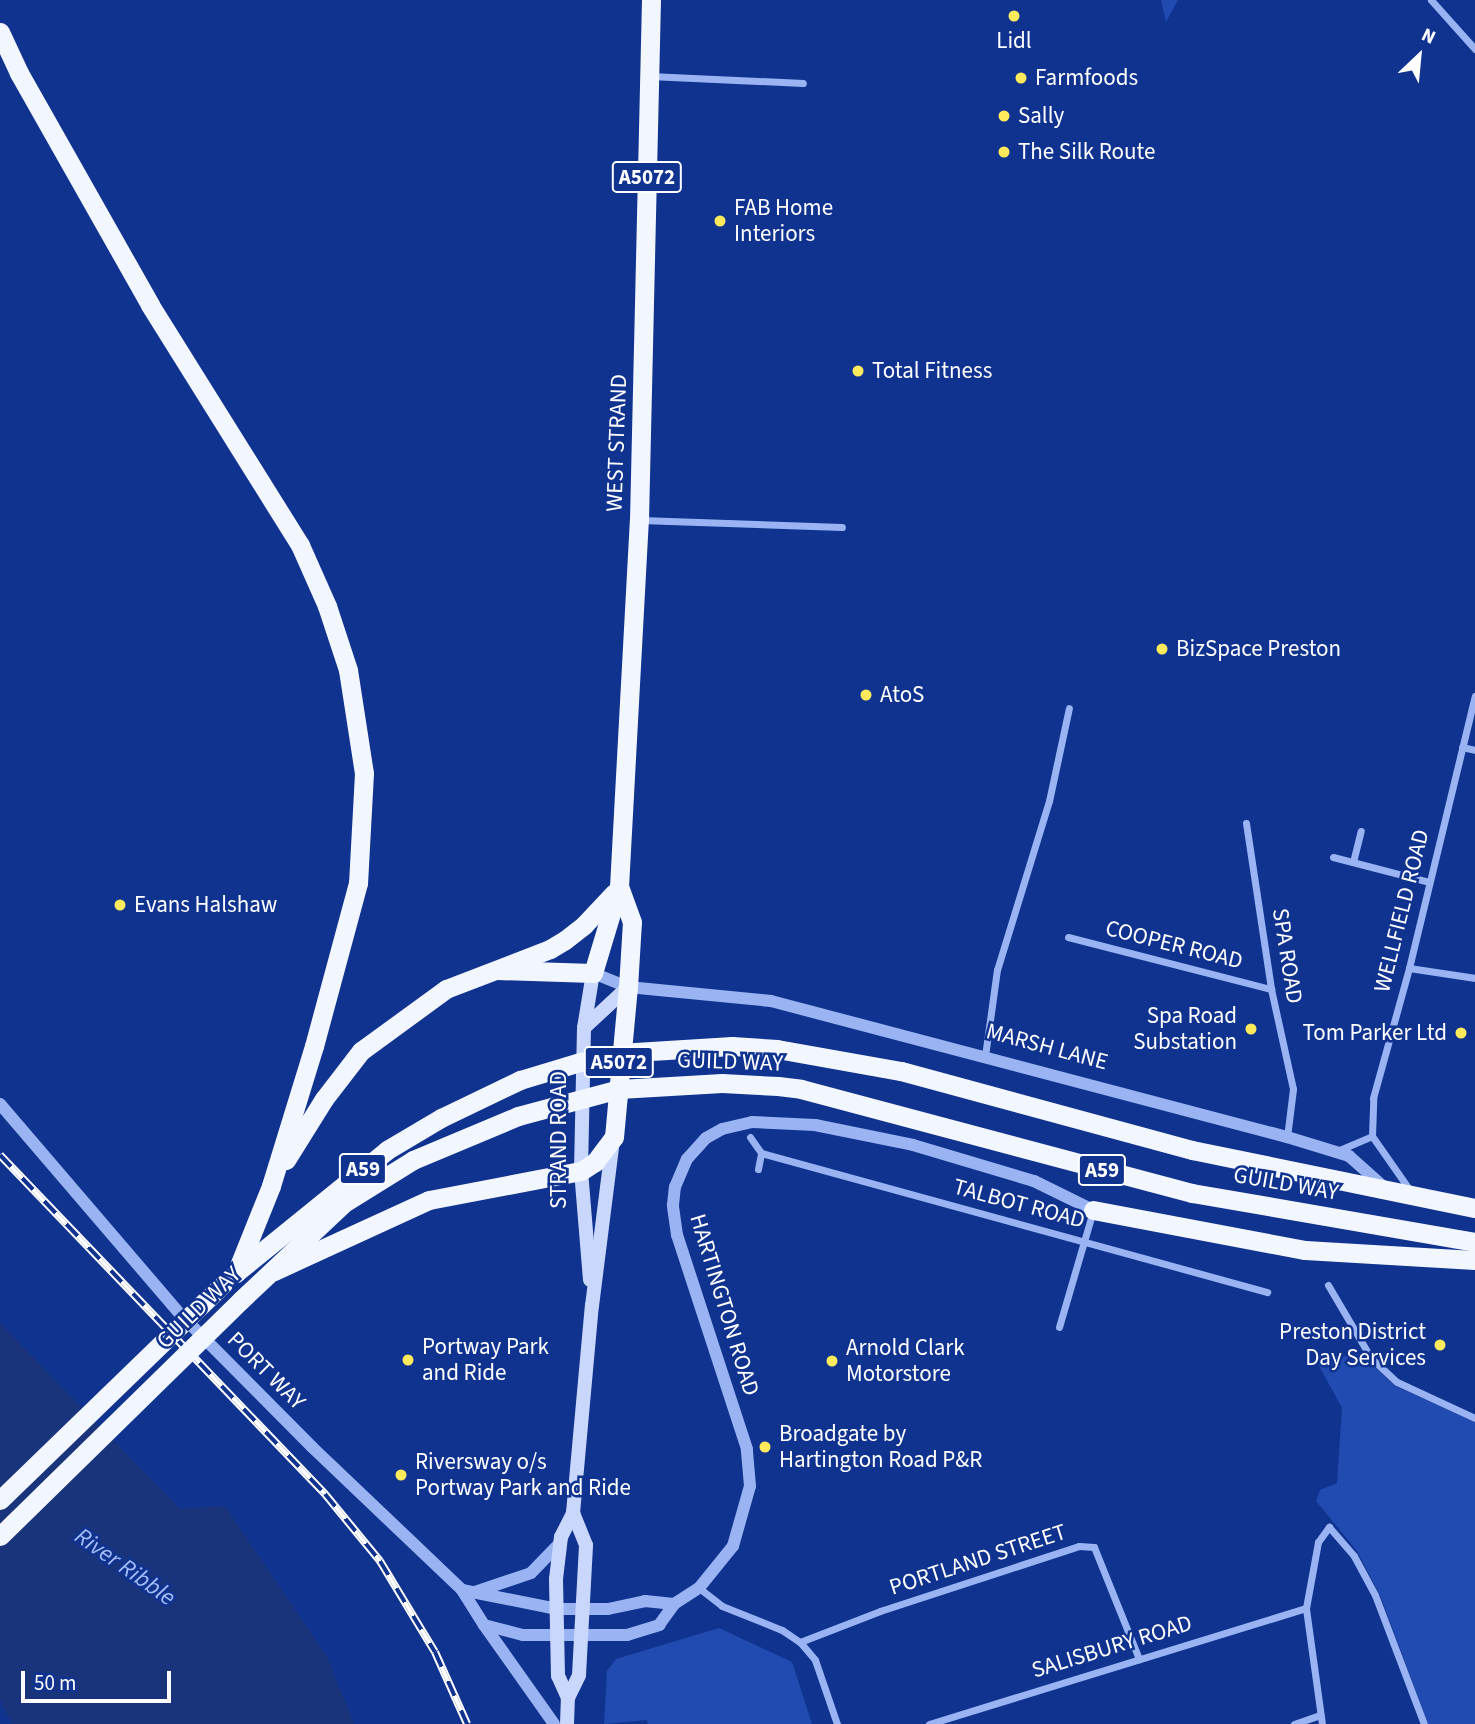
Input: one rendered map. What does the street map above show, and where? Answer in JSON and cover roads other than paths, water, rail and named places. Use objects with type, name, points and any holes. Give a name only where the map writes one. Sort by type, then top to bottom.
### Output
[{"type":"highway","name":"WEST STRAND","points":[[593,973],[619,887],[639,520],[651,0]]},
{"type":"highway","points":[[0,18],[19,73]]},
{"type":"highway","points":[[0,32],[19,73],[150,305],[300,545],[327,606],[348,670],[364,773],[358,883],[314,1046],[271,1186],[230,1278]]},
{"type":"highway","name":"WEST STRAND","points":[[619,887],[632,922],[628,987]]},
{"type":"highway","points":[[271,1186],[324,1099],[361,1051],[446,989],[550,948],[576,933],[619,887]]},
{"type":"highway","points":[[497,970],[593,973]]},
{"type":"highway","name":"STRAND ROAD","points":[[614,1137],[614,1103],[628,987]]},
{"type":"highway","name":"GUILD WAY","points":[[0,1500],[230,1278],[387,1150],[441,1118],[520,1080],[580,1062],[635,1052],[732,1045],[777,1049],[901,1071],[1192,1150],[1388,1191]]},
{"type":"highway","name":"GUILD WAY","points":[[0,1536],[344,1203],[412,1160],[518,1116],[619,1089],[722,1083],[801,1089],[1192,1193],[1475,1242]]},
{"type":"highway","points":[[274,1271],[429,1200],[581,1171],[595,1162],[614,1137]]},
{"type":"highway","name":"A59","points":[[1388,1191],[1475,1208]]},
{"type":"highway","points":[[1093,1210],[1158,1225],[1306,1250],[1475,1260]]},
{"type":"main road","name":"STRAND ROAD","points":[[592,1306],[581,1171],[584,1028],[593,973]]},
{"type":"main road","points":[[584,1028],[628,987]]},
{"type":"main road","name":"STRAND ROAD","points":[[568,1698],[558,1676],[559,1544],[573,1513],[592,1306],[614,1137]]},
{"type":"main road","name":"STRAND ROAD","points":[[567,1724],[568,1698],[579,1675],[586,1545],[573,1513]]},
{"type":"street","points":[[1431,0],[1475,48]]},
{"type":"street","points":[[648,76],[803,83]]},
{"type":"street","points":[[639,520],[842,527]]},
{"type":"street","name":"WELLFIELD ROAD","points":[[1371,1136],[1373,1098],[1409,968],[1475,696]]},
{"type":"street","points":[[985,1056],[997,970],[1049,801],[1069,708]]},
{"type":"street","points":[[1462,747],[1475,750]]},
{"type":"street","name":"SPA ROAD","points":[[1246,823],[1271,989],[1293,1089],[1287,1137]]},
{"type":"street","points":[[1353,862],[1361,831]]},
{"type":"street","points":[[1333,857],[1429,882]]},
{"type":"street","name":"COOPER ROAD","points":[[1068,937],[1271,989]]},
{"type":"street","points":[[1409,968],[1475,978]]},
{"type":"street","name":"MARSH LANE","points":[[593,973],[628,987],[771,1001],[1287,1137],[1349,1156],[1388,1191]]},
{"type":"street","name":"PORT WAY","points":[[0,1104],[182,1316],[312,1447],[467,1592],[484,1625],[554,1724]]},
{"type":"street","name":"HARTINGTON ROAD","points":[[582,1637],[627,1635],[659,1625],[674,1604],[699,1588],[733,1546],[750,1486],[747,1449],[677,1235],[673,1205],[675,1187],[687,1158],[706,1138],[722,1129],[752,1122],[815,1125],[913,1144],[1034,1181],[1093,1210]]},
{"type":"street","points":[[1337,1151],[1371,1136],[1415,1196]]},
{"type":"street","points":[[750,1138],[761,1153],[758,1170]]},
{"type":"street","name":"TALBOT ROAD","points":[[761,1153],[1266,1292]]},
{"type":"street","points":[[1059,1327],[1086,1242],[1093,1210]]},
{"type":"street","points":[[1328,1285],[1371,1358],[1397,1382],[1475,1418]]},
{"type":"street","points":[[1322,1724],[1306,1608],[1318,1542],[1329,1527],[1354,1556],[1375,1595],[1424,1724]]},
{"type":"street","points":[[467,1592],[531,1573],[559,1544]]},
{"type":"street","name":"PORTLAND STREET","points":[[800,1642],[880,1611],[1079,1546],[1094,1547],[1139,1659]]},
{"type":"street","points":[[699,1588],[722,1606],[782,1630],[800,1642],[816,1660],[837,1724]]},
{"type":"street","points":[[467,1592],[557,1609],[583,1611],[645,1601],[674,1604]]},
{"type":"street","name":"SALISBURY ROAD","points":[[929,1724],[1306,1608]]},
{"type":"street","points":[[484,1625],[523,1635],[582,1637]]},
{"type":"street","points":[[1294,1724],[1321,1715]]},
{"type":"water","name":"River Ribble","points":[[0,1323],[180,1509],[225,1506],[327,1657],[354,1724],[12,1724],[0,1700]]},
{"type":"railway","points":[[0,1155],[325,1494],[380,1561],[435,1652],[467,1724]]},
{"type":"place","name":"Lidl","points":[[1014,16]]},
{"type":"place","name":"Farmfoods","points":[[1021,78]]},
{"type":"place","name":"Sally","points":[[1004,116]]},
{"type":"place","name":"The Silk Route","points":[[1004,152]]},
{"type":"place","name":"FAB Home Interiors","points":[[720,221]]},
{"type":"place","name":"Total Fitness","points":[[858,371]]},
{"type":"place","name":"BizSpace Preston","points":[[1162,649]]},
{"type":"place","name":"AtoS","points":[[866,695]]},
{"type":"place","name":"Evans Halshaw","points":[[120,905]]},
{"type":"place","name":"Spa Road Substation","points":[[1251,1029]]},
{"type":"place","name":"Tom Parker Ltd","points":[[1461,1033]]},
{"type":"place","name":"Preston District Day Services","points":[[1440,1345]]},
{"type":"place","name":"Portway Park and Ride","points":[[408,1360]]},
{"type":"place","name":"Arnold Clark Motorstore","points":[[832,1361]]},
{"type":"place","name":"Broadgate by Hartington Road P&R","points":[[765,1447]]},
{"type":"place","name":"Riversway o/s Portway Park and Ride","points":[[401,1475]]}]
